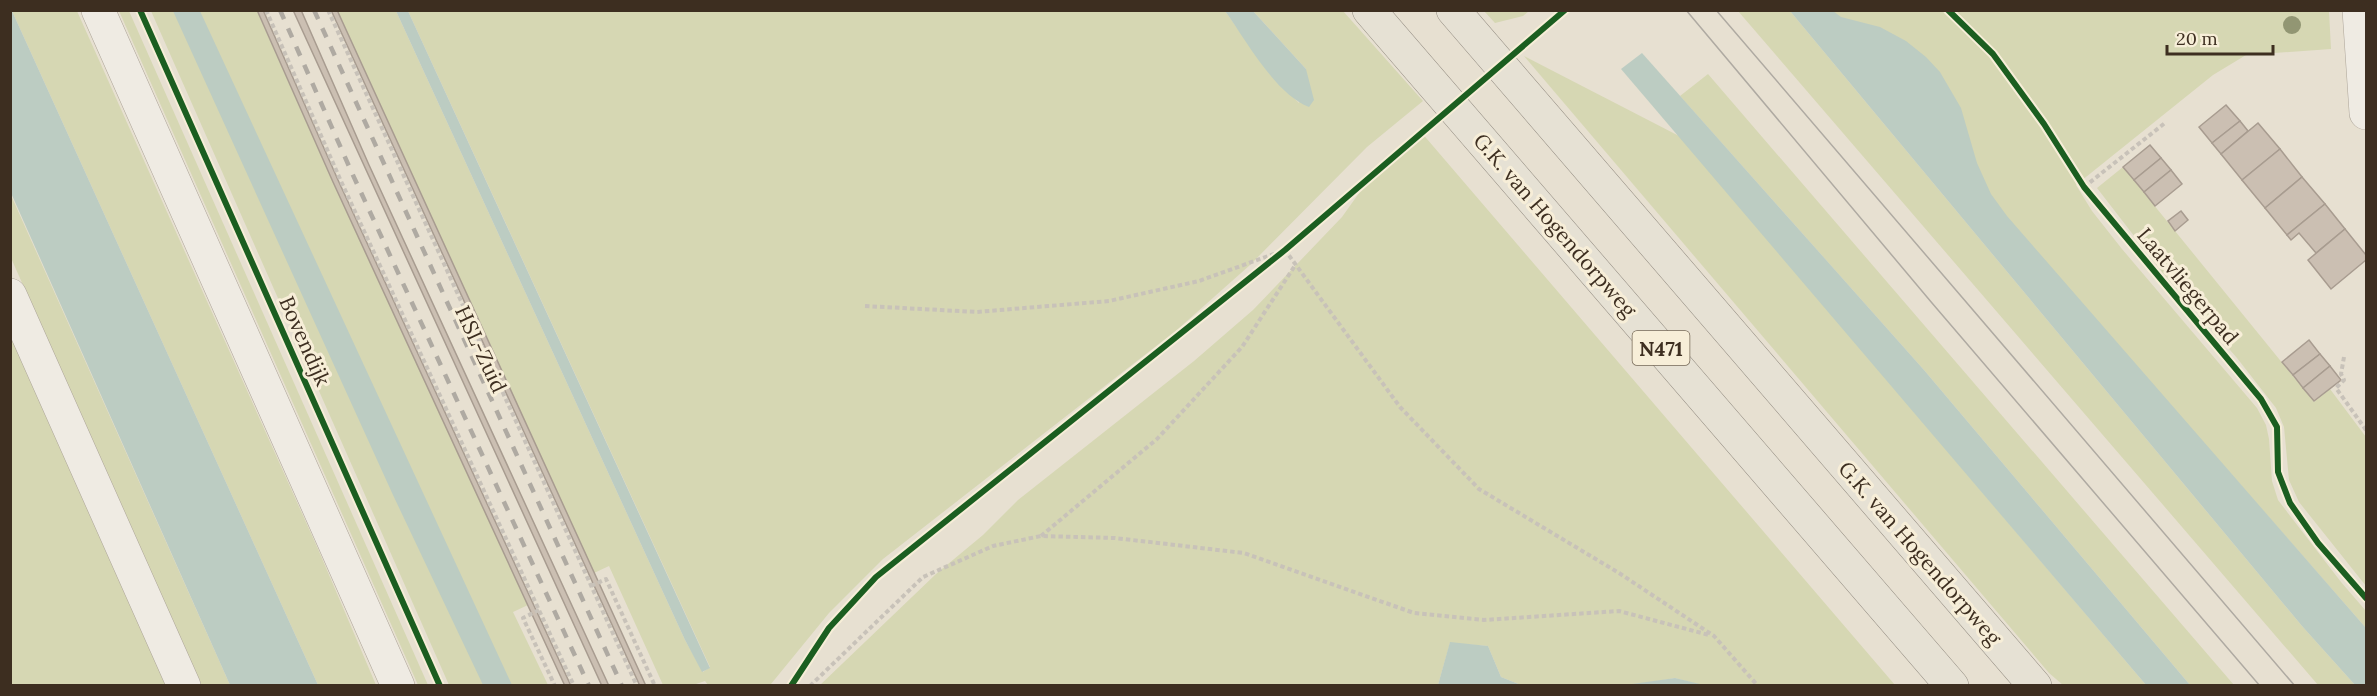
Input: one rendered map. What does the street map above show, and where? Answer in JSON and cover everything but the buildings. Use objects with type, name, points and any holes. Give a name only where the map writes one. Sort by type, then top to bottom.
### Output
[{"type":"main road","name":"G.K. van Hogendorpweg","points":[[1369,10],[1952,686]]},
{"type":"main road","name":"G.K. van Hogendorpweg","points":[[1453,10],[2035,686]]},
{"type":"street","points":[[98,10],[398,686]]},
{"type":"street","points":[[2359,10],[2365,57],[2367,113]]},
{"type":"street","points":[[10,295],[184,686]]},
{"type":"path","points":[[266,10],[345,189],[574,686]]},
{"type":"path","points":[[1949,11],[1957,18]]},
{"type":"path","points":[[2084,187],[2165,123]]},
{"type":"path","points":[[2079,178],[2092,196]]},
{"type":"path","points":[[1266,265],[1293,243]]},
{"type":"path","points":[[1285,250],[1400,408],[1479,489],[1619,573],[1714,636],[1758,686]]},
{"type":"path","points":[[865,306],[977,312],[1109,301],[1199,280],[1285,250]]},
{"type":"path","points":[[1041,536],[1157,439],[1242,347],[1296,264]]},
{"type":"path","points":[[2344,357],[2341,374],[2344,380],[2336,388],[2367,430]]},
{"type":"path","points":[[810,686],[923,577],[993,546],[1041,536],[1114,538],[1244,553],[1414,612],[1484,620],[1619,611],[1714,636]]},
{"type":"path","points":[[591,586],[606,579],[655,686]]},
{"type":"path","points":[[539,610],[524,618],[555,686]]},
{"type":"green space","points":[[12,11],[77,11],[318,549],[376,685],[318,685]]},
{"type":"green space","points":[[119,11],[129,11],[428,685],[418,685]]},
{"type":"green space","points":[[151,11],[257,11],[333,182],[528,605],[513,612],[548,685],[449,685]]},
{"type":"green space","points":[[337,11],[396,11],[685,640],[703,672],[710,667],[408,11],[1225,11],[1271,75],[1299,103],[1306,69],[1253,11],[1343,11],[1423,101],[1367,147],[1250,265],[1178,329],[883,559],[829,613],[771,684],[708,685],[705,681],[693,685],[663,685],[609,566],[594,573]]},
{"type":"green space","points":[[1484,11],[1529,11],[1523,16],[1495,23]]},
{"type":"green space","points":[[1738,11],[1790,11],[2302,626],[2355,685],[2318,685]]},
{"type":"green space","points":[[1832,11],[2329,11],[2331,49],[2246,55],[2213,75],[2076,185],[2092,211],[2122,249],[2257,408],[2266,425],[2272,481],[2278,500],[2366,611],[2366,628],[2017,230]]},
{"type":"green space","points":[[1524,56],[1681,137],[2146,685],[2063,685],[2049,673]]},
{"type":"green space","points":[[1708,74],[2234,685],[2190,685],[1924,370],[1680,96]]},
{"type":"green space","points":[[1421,132],[1895,685],[1704,686],[1675,678],[1625,686],[1521,685],[1501,677],[1488,646],[1450,643],[1438,685],[819,686],[936,574],[983,535],[1018,500],[1194,361],[1253,310],[1342,217],[1374,172]]},
{"type":"green space","points":[[2123,167],[2314,402],[2330,389],[2366,437],[2366,586],[2299,502],[2289,480],[2284,427],[2276,408],[2237,358],[2162,272],[2097,188]]},
{"type":"green space","points":[[10,193],[230,685],[201,685],[11,258]]},
{"type":"green space","points":[[11,322],[173,685],[11,685]]},
{"type":"shaded area","points":[[10,11],[12,11],[318,685],[230,685],[11,193]]},
{"type":"shaded area","points":[[173,11],[200,11],[512,685],[483,685],[393,495]]},
{"type":"shaded area","points":[[396,11],[408,11],[710,668],[702,672],[685,640]]},
{"type":"shaded area","points":[[1225,11],[1253,11],[1306,69],[1314,100],[1309,107],[1284,91],[1273,79]]},
{"type":"shaded area","points":[[1790,11],[1833,11],[1841,17],[1880,27],[1906,41],[1940,72],[1961,108],[1977,163],[1991,194],[2007,216],[2366,628],[2366,685],[2355,685],[2302,626]]},
{"type":"shaded area","points":[[1642,53],[1924,370],[2190,685],[2146,685],[1621,69]]},
{"type":"shaded area","points":[[1450,642],[1488,646],[1501,677],[1521,685],[1438,685]]},
{"type":"shaded area","points":[[1675,678],[1704,685],[1625,685]]},
{"type":"tram line","points":[[1686,10],[1932,303],[2260,686]]},
{"type":"tram line","points":[[1716,10],[2295,686]]},
{"type":"railway","points":[[280,10],[352,173],[589,686]]},
{"type":"railway","points":[[314,10],[622,686]]},
{"type":"cycle path","name":"Bovendijk","points":[[140,10],[440,686]]},
{"type":"cycle path","points":[[791,686],[829,628],[876,577],[1285,250],[1565,10]]},
{"type":"cycle path","name":"Laatvliegerpad","points":[[1948,10],[1993,54],[2044,124],[2084,187],[2261,399],[2277,427],[2278,472],[2290,503],[2318,543],[2366,598]]}]
